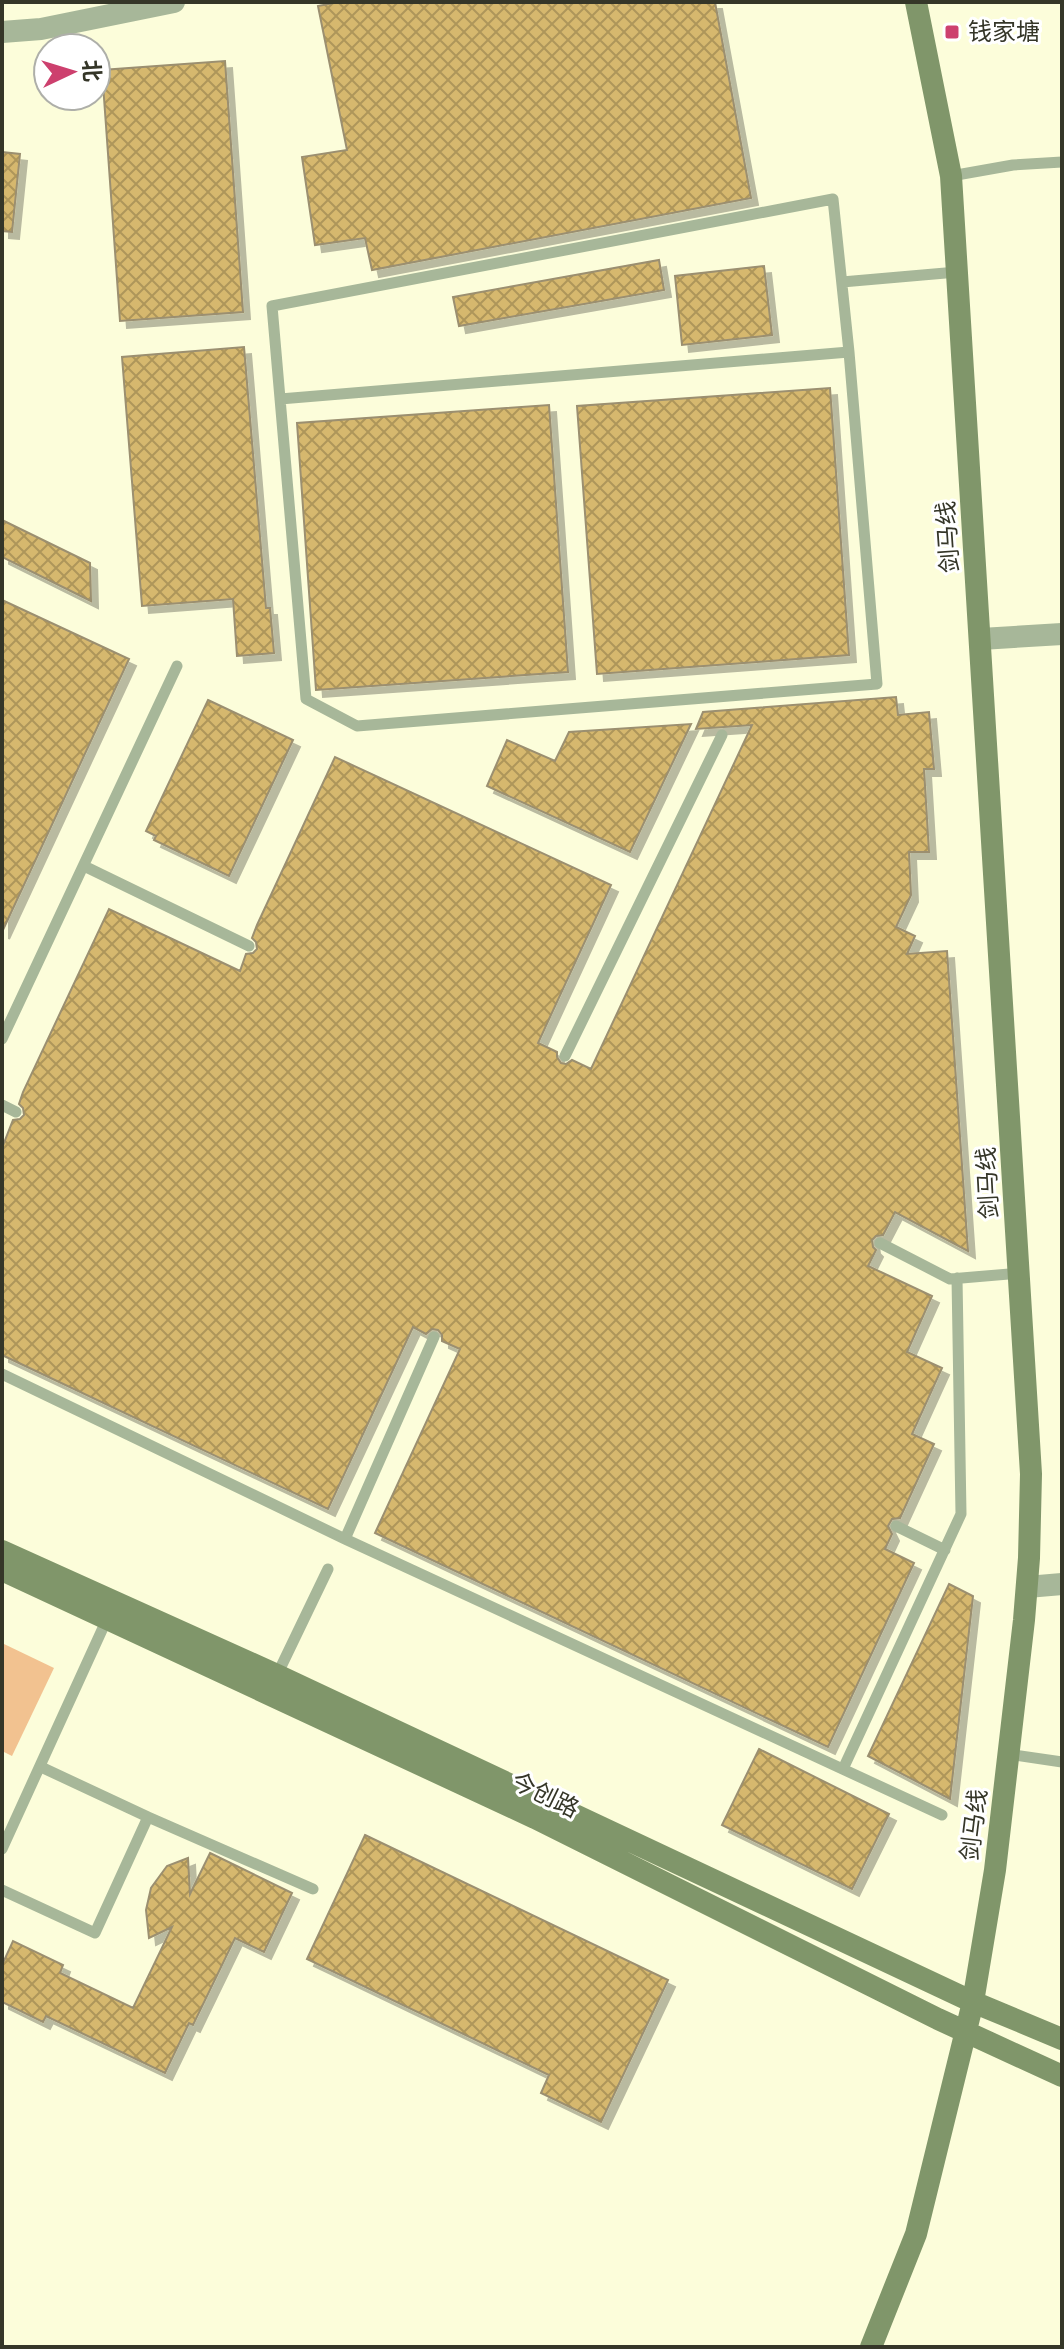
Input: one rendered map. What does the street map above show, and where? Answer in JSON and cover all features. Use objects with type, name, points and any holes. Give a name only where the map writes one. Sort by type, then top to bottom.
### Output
[{"type":"main road","name":"剑马线","points":[[871,2347],[916,2234],[973,2002],[995,1870],[1027,1587],[1031,1474],[951,176],[916,2]]},
{"type":"main road","name":"今创路","points":[[2,1551],[277,1675],[973,2002],[1062,2039]]},
{"type":"main road","name":"今创路","points":[[2,1570],[535,1818],[1062,2076]]},
{"type":"street","points":[[2,32],[41,29],[174,2]]},
{"type":"street","points":[[981,639],[1062,634]]},
{"type":"street","points":[[1027,1587],[1062,1584]]},
{"type":"lane","points":[[951,176],[1013,165],[1062,162]]},
{"type":"lane","points":[[833,199],[849,352],[877,684],[357,726],[306,699],[272,306],[833,199]]},
{"type":"lane","points":[[842,282],[957,272]]},
{"type":"lane","points":[[280,399],[849,352]]},
{"type":"lane","points":[[2,1039],[177,666]]},
{"type":"lane","points":[[565,1056],[722,735]]},
{"type":"lane","points":[[84,866],[249,946]]},
{"type":"lane","points":[[2,1105],[16,1112]]},
{"type":"lane","points":[[880,1243],[950,1279],[1020,1273]]},
{"type":"lane","points":[[843,1769],[961,1514],[957,1278]]},
{"type":"lane","points":[[345,1539],[434,1337]]},
{"type":"lane","points":[[2,1374],[345,1539],[942,1815]]},
{"type":"lane","points":[[896,1526],[945,1550]]},
{"type":"lane","points":[[277,1675],[328,1569]]},
{"type":"lane","points":[[2,1849],[107,1619]]},
{"type":"lane","points":[[1008,1754],[1062,1762]]},
{"type":"lane","points":[[41,1767],[313,1889]]},
{"type":"lane","points":[[2,1890],[95,1933],[148,1817]]},
{"type":"shaded area","points":[[4,1644],[54,1668],[12,1756],[2,1751]]},
{"type":"building","points":[[339,2],[715,2],[751,198],[372,270],[365,238],[315,245],[302,157],[347,150],[318,6]]},
{"type":"building","points":[[225,61],[243,312],[120,321],[105,112],[112,112],[112,69]]},
{"type":"building","points":[[2,152],[20,154],[12,232],[2,231]]},
{"type":"building","points":[[659,260],[664,290],[459,326],[453,297]]},
{"type":"building","points":[[764,266],[772,335],[682,345],[675,276]]},
{"type":"building","points":[[244,347],[266,608],[270,608],[274,653],[237,656],[233,599],[142,606],[122,357]]},
{"type":"building","points":[[830,388],[849,655],[597,674],[577,406]]},
{"type":"building","points":[[549,405],[568,672],[316,690],[297,423]]},
{"type":"building","points":[[2,520],[90,563],[91,601],[2,557]]},
{"type":"building","points":[[2,600],[129,659],[2,932]]},
{"type":"building","points":[[896,697],[898,715],[929,712],[934,769],[924,769],[929,852],[909,852],[911,895],[896,927],[915,936],[907,954],[947,951],[968,1251],[895,1212],[883,1235],[872,1240],[876,1250],[868,1266],[932,1296],[907,1352],[942,1368],[912,1434],[934,1444],[900,1518],[892,1519],[888,1526],[892,1534],[885,1549],[914,1563],[828,1747],[375,1533],[460,1349],[442,1341],[438,1330],[432,1329],[426,1334],[413,1327],[328,1509],[2,1355],[2,1148],[13,1120],[24,1115],[19,1104],[23,1092],[109,909],[240,971],[246,954],[257,949],[252,938],[257,925],[335,757],[611,885],[538,1043],[557,1052],[561,1063],[572,1060],[591,1069],[752,725],[696,729],[703,712]]},
{"type":"building","points":[[208,700],[293,740],[229,876],[154,840],[156,836],[146,831]]},
{"type":"building","points":[[691,724],[630,852],[487,786],[507,740],[555,761],[569,732]]},
{"type":"building","points":[[949,1584],[973,1596],[950,1799],[868,1756]]},
{"type":"building","points":[[759,1749],[889,1814],[852,1889],[722,1825]]},
{"type":"building","points":[[365,1835],[668,1980],[601,2122],[541,2093],[549,2075],[307,1959]]},
{"type":"building","points":[[210,1853],[292,1893],[264,1952],[235,1938],[193,2025],[189,2023],[165,2073],[46,2016],[43,2022],[2,2002],[2,1965],[13,1941],[63,1965],[60,1973],[133,2008],[172,1927],[149,1938],[146,1910],[151,1888],[167,1866],[188,1858],[190,1894]]},
{"type":"place","name":"钱家塘","points":[[952,32]]}]
